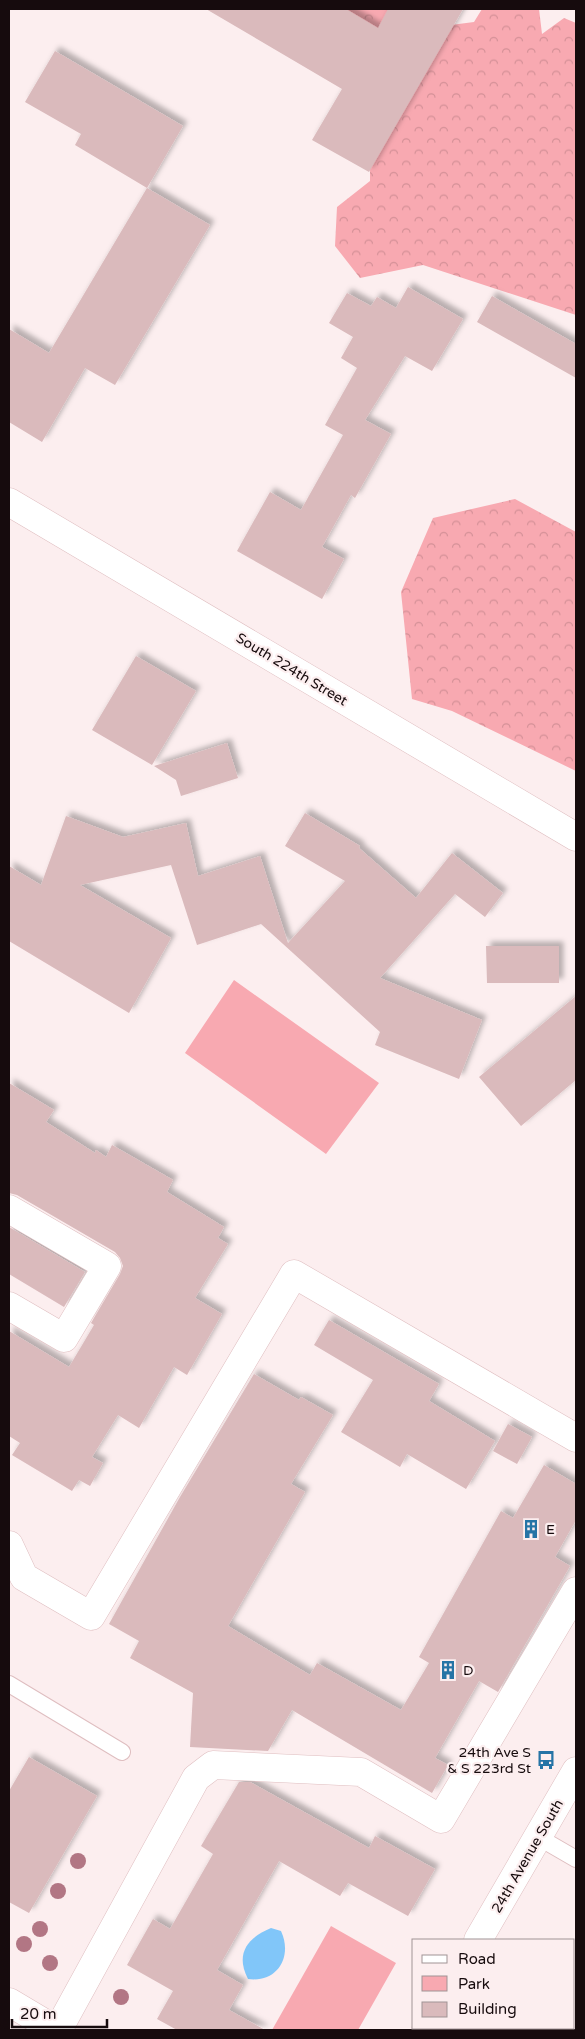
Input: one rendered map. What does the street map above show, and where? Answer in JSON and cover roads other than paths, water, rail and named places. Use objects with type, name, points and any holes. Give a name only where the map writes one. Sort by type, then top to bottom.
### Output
[{"type":"street","name":"South 224th Street","points":[[9,502],[576,837]]},
{"type":"street","points":[[9,1209],[107,1266],[64,1338],[9,1306]]},
{"type":"street","points":[[9,1545],[24,1576],[91,1616],[294,1274],[576,1438]]},
{"type":"street","points":[[9,2002],[48,2028],[196,1778],[213,1766],[361,1772],[441,1819],[576,1590]]},
{"type":"street","name":"24th Avenue South","points":[[479,1939],[576,1771]]},
{"type":"lane","points":[[9,1684],[122,1752]]},
{"type":"lane","points":[[538,1837],[576,1859]]},
{"type":"water","points":[[271,1928],[281,1931],[284,1941],[285,1950],[280,1966],[267,1977],[248,1979],[243,1962],[246,1948],[255,1937]]},
{"type":"place","name":"E","points":[[531,1529]]},
{"type":"place","name":"D","points":[[448,1670]]},
{"type":"place","name":"24th Ave S & S 223rd St","points":[[546,1760]]}]
